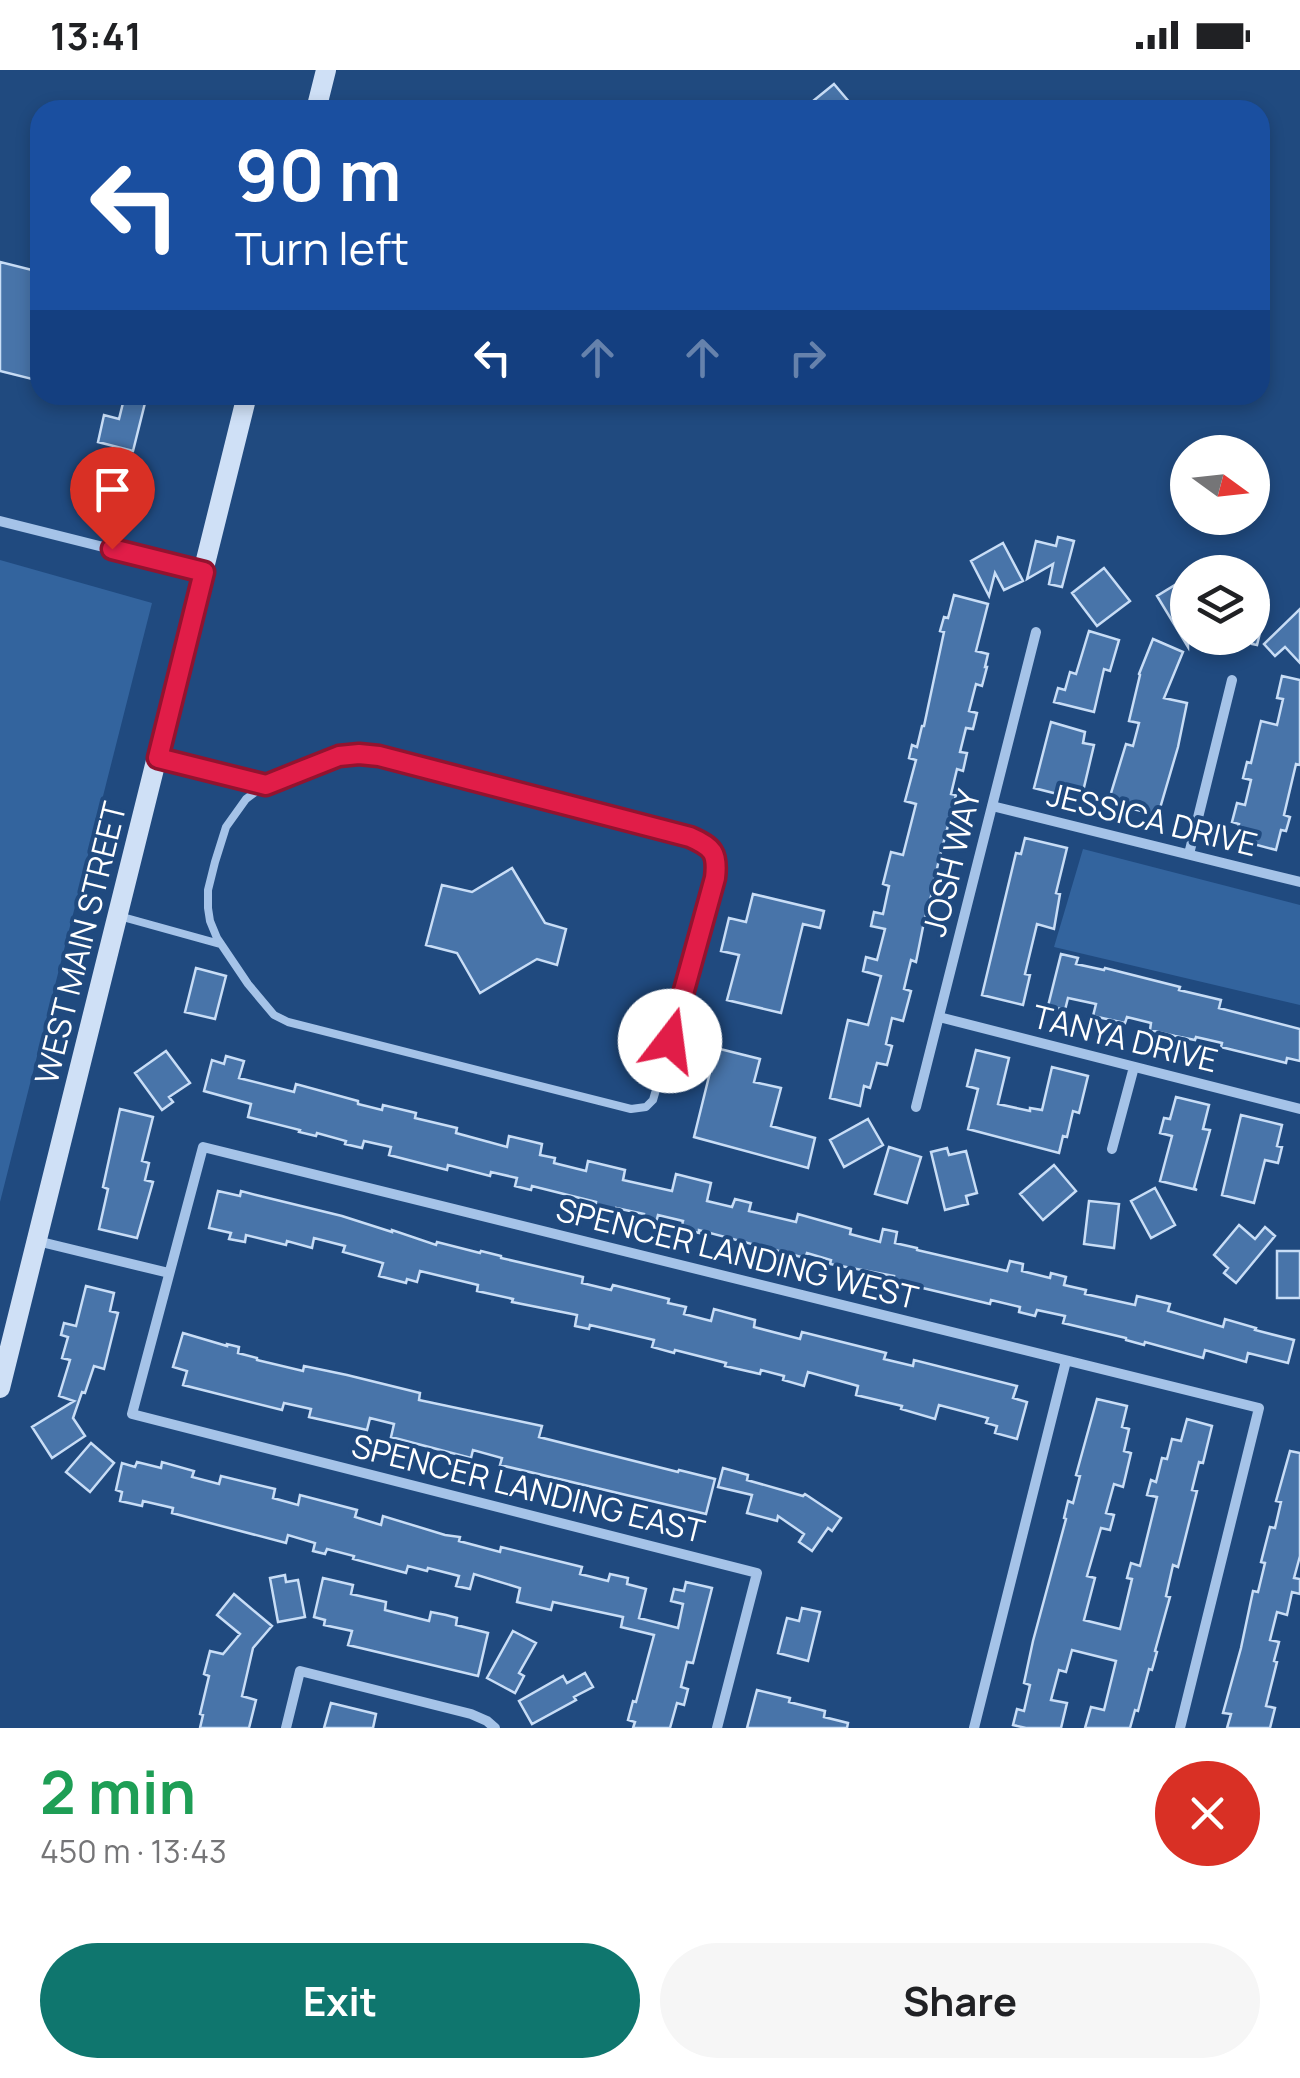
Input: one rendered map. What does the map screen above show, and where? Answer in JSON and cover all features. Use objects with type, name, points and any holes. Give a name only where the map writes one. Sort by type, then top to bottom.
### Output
[{"type":"main road","points":[[319,100],[326,70]]},
{"type":"main road","name":"WEST MAIN STREET","points":[[0,1388],[245,405]]},
{"type":"street","points":[[0,521],[204,572]]},
{"type":"street","name":"JOSH WAY","points":[[916,1107],[1036,632]]},
{"type":"street","points":[[1189,854],[1232,680]]},
{"type":"street","name":"JESSICA DRIVE","points":[[992,806],[1300,882]]},
{"type":"street","name":"TANYA DRIVE","points":[[939,1018],[1300,1109]]},
{"type":"street","points":[[1112,1149],[1134,1068]]},
{"type":"street","name":"SPENCER LANDING WEST","points":[[169,1272],[204,1147],[1260,1408],[1180,1728]]},
{"type":"street","points":[[37,1241],[169,1272]]},
{"type":"street","name":"SPENCER LANDING EAST","points":[[169,1272],[132,1414],[757,1573],[717,1728]]},
{"type":"street","points":[[974,1728],[1066,1361]]},
{"type":"street","points":[[286,1728],[300,1671],[471,1714],[494,1727]]},
{"type":"lane","points":[[339,756],[379,756],[673,832],[704,843],[714,852],[717,864],[653,1100],[646,1107],[631,1108],[288,1022],[264,1004],[221,944],[210,921],[208,890],[226,827],[246,798],[266,785],[339,756]]},
{"type":"lane","points":[[158,758],[266,785]]},
{"type":"lane","points":[[118,916],[221,944]]},
{"type":"shaded area","points":[[0,560],[152,603],[0,1202]]},
{"type":"shaded area","points":[[1083,849],[1300,905],[1300,1005],[1054,947]]},
{"type":"building","points":[[834,84],[848,100],[814,100]]},
{"type":"building","points":[[0,262],[30,270],[30,378],[0,371]]},
{"type":"building","points":[[122,405],[144,405],[133,451],[98,442],[104,415],[119,419]]},
{"type":"building","points":[[1058,537],[1074,541],[1062,587],[1049,584],[1053,564],[1027,579],[1036,541],[1056,546]]},
{"type":"building","points":[[1003,543],[1023,581],[1004,590],[995,573],[989,596],[971,561]]},
{"type":"building","points":[[1104,568],[1130,601],[1097,626],[1072,593]]},
{"type":"building","points":[[1170,588],[1170,617],[1157,596]]},
{"type":"building","points":[[954,595],[988,604],[976,651],[988,654],[987,667],[982,686],[976,684],[969,711],[977,713],[973,729],[966,728],[960,752],[967,753],[963,771],[957,769],[951,794],[956,795],[916,962],[911,960],[904,989],[911,991],[903,1021],[892,1018],[886,1044],[892,1046],[887,1065],[877,1063],[870,1088],[864,1086],[860,1106],[830,1098],[848,1020],[868,1025],[881,976],[863,971],[866,957],[877,960],[885,929],[871,926],[874,912],[883,914],[889,886],[883,884],[891,852],[903,855],[916,804],[905,801],[916,760],[909,758],[924,726],[944,632],[940,631]]},
{"type":"building","points":[[1300,609],[1300,663],[1285,647],[1275,656],[1270,651],[1270,638]]},
{"type":"building","points":[[1089,631],[1119,640],[1110,671],[1104,669],[1094,712],[1054,702],[1058,688],[1065,690],[1070,672],[1076,674]]},
{"type":"building","points":[[1153,639],[1170,646],[1170,655],[1182,655],[1164,698],[1187,703],[1158,815],[1108,803],[1126,744],[1133,746],[1139,723],[1129,721],[1139,674]]},
{"type":"building","points":[[1282,676],[1300,680],[1300,765],[1296,764],[1284,815],[1290,817],[1286,831],[1281,830],[1276,850],[1235,839],[1239,824],[1232,822],[1237,803],[1245,805],[1251,780],[1243,778],[1247,762],[1251,763],[1261,721],[1277,725],[1283,699],[1277,698]]},
{"type":"building","points":[[1051,722],[1085,732],[1083,743],[1094,745],[1081,800],[1034,788]]},
{"type":"building","points":[[1025,838],[1067,848],[1056,893],[1060,894],[1054,929],[1037,924],[1025,974],[1030,975],[1023,1005],[982,995],[1016,853],[1021,854]]},
{"type":"building","points":[[512,868],[545,923],[566,929],[557,965],[537,959],[480,993],[457,953],[426,945],[442,885],[472,892]]},
{"type":"building","points":[[753,894],[824,911],[820,928],[803,924],[781,1013],[727,1000],[739,955],[721,951],[729,918],[746,922]]},
{"type":"building","points":[[1061,954],[1078,958],[1076,964],[1180,987],[1179,990],[1221,1000],[1219,1008],[1300,1029],[1300,1061],[1287,1058],[1286,1063],[1221,1047],[1222,1043],[1150,1030],[1151,1023],[1127,1017],[1125,1023],[1093,1016],[1096,1004],[1068,998],[1065,1010],[1048,1006]]},
{"type":"building","points":[[196,968],[226,976],[215,1019],[185,1012]]},
{"type":"building","points":[[716,1048],[760,1059],[754,1082],[781,1088],[771,1126],[815,1138],[808,1168],[694,1137]]},
{"type":"building","points":[[976,1050],[1009,1058],[998,1104],[1042,1110],[1052,1067],[1088,1076],[1079,1113],[1073,1111],[1059,1153],[968,1129],[978,1089],[967,1086]]},
{"type":"building","points":[[166,1051],[190,1083],[169,1097],[173,1102],[162,1110],[135,1073]]},
{"type":"building","points":[[226,1056],[244,1061],[239,1078],[294,1092],[296,1084],[382,1110],[383,1105],[416,1113],[415,1118],[457,1128],[456,1133],[507,1147],[509,1136],[542,1144],[540,1155],[555,1158],[554,1163],[586,1171],[588,1161],[625,1170],[623,1180],[672,1191],[676,1174],[711,1183],[707,1201],[732,1207],[735,1199],[751,1203],[749,1211],[796,1222],[798,1214],[880,1242],[883,1229],[897,1232],[895,1243],[917,1250],[1007,1271],[1010,1261],[1023,1264],[1022,1271],[1050,1278],[1051,1273],[1066,1277],[1064,1285],[1086,1290],[1085,1294],[1135,1305],[1137,1296],[1170,1304],[1168,1311],[1223,1327],[1225,1319],[1294,1340],[1288,1363],[1248,1353],[1246,1362],[1205,1350],[1203,1358],[1145,1342],[1144,1345],[1063,1323],[1065,1316],[1037,1310],[1035,1316],[1019,1312],[1020,1307],[991,1300],[990,1304],[893,1281],[894,1276],[830,1264],[831,1260],[807,1253],[805,1258],[699,1230],[681,1229],[683,1221],[658,1215],[656,1223],[643,1220],[644,1214],[595,1207],[596,1202],[532,1186],[531,1190],[515,1186],[517,1178],[491,1172],[490,1176],[448,1165],[447,1170],[389,1155],[391,1147],[364,1141],[362,1148],[317,1133],[316,1136],[299,1132],[248,1117],[251,1104],[204,1091],[212,1060],[224,1064]]},
{"type":"building","points":[[1176,1097],[1209,1105],[1203,1129],[1210,1130],[1194,1188],[1197,1190],[1160,1181],[1172,1136],[1160,1133],[1164,1118],[1170,1119]]},
{"type":"building","points":[[120,1109],[153,1117],[142,1161],[149,1163],[145,1180],[153,1182],[137,1238],[99,1229],[108,1189],[103,1187]]},
{"type":"building","points":[[1241,1115],[1282,1125],[1278,1163],[1265,1160],[1254,1203],[1222,1195]]},
{"type":"building","points":[[868,1119],[883,1145],[844,1167],[830,1140]]},
{"type":"building","points":[[889,1147],[921,1157],[907,1203],[875,1194]]},
{"type":"building","points":[[947,1148],[949,1155],[966,1151],[977,1193],[966,1196],[968,1204],[945,1210],[931,1152]]},
{"type":"building","points":[[1054,1165],[1076,1191],[1043,1220],[1020,1194]]},
{"type":"building","points":[[1155,1188],[1175,1225],[1151,1238],[1131,1201]]},
{"type":"building","points":[[218,1191],[240,1196],[241,1191],[436,1245],[437,1242],[481,1251],[583,1277],[582,1283],[611,1290],[613,1285],[669,1299],[668,1303],[686,1307],[684,1314],[711,1321],[714,1309],[755,1320],[754,1327],[800,1339],[802,1332],[886,1353],[884,1359],[913,1366],[914,1360],[1017,1386],[1013,1398],[1027,1402],[1017,1439],[995,1433],[997,1426],[986,1423],[988,1418],[939,1405],[935,1419],[856,1395],[858,1386],[808,1372],[804,1386],[761,1370],[760,1374],[652,1347],[654,1340],[590,1325],[589,1329],[575,1326],[577,1315],[512,1302],[513,1299],[477,1291],[478,1285],[420,1271],[417,1282],[379,1276],[383,1263],[343,1252],[345,1246],[314,1238],[312,1248],[246,1235],[245,1242],[229,1239],[231,1233],[209,1228]]},
{"type":"building","points":[[1089,1201],[1119,1204],[1114,1248],[1084,1244]]},
{"type":"building","points":[[1239,1225],[1255,1239],[1265,1227],[1275,1236],[1236,1283],[1224,1273],[1228,1268],[1214,1255]]},
{"type":"building","points":[[1277,1251],[1300,1251],[1300,1298],[1277,1298]]},
{"type":"building","points":[[86,1286],[114,1293],[110,1311],[118,1313],[104,1369],[94,1366],[73,1418],[85,1436],[52,1458],[32,1427],[74,1401],[59,1396],[70,1360],[62,1358],[68,1337],[61,1335],[64,1323],[76,1326]]},
{"type":"building","points":[[183,1333],[239,1347],[238,1353],[257,1360],[303,1371],[304,1366],[420,1393],[419,1400],[542,1426],[539,1437],[715,1479],[706,1514],[500,1465],[502,1458],[473,1450],[471,1458],[391,1437],[394,1424],[370,1418],[367,1430],[309,1417],[311,1409],[284,1403],[282,1410],[183,1385],[187,1371],[173,1367]]},
{"type":"building","points":[[1097,1399],[1127,1406],[1122,1427],[1129,1429],[1124,1451],[1131,1453],[1123,1487],[1114,1484],[1106,1513],[1114,1515],[1110,1530],[1101,1528],[1087,1576],[1095,1578],[1084,1620],[1120,1629],[1132,1579],[1127,1578],[1131,1563],[1140,1566],[1157,1497],[1147,1495],[1151,1480],[1156,1482],[1172,1439],[1181,1441],[1187,1419],[1212,1426],[1192,1490],[1197,1491],[1178,1567],[1173,1565],[1157,1652],[1130,1728],[1085,1728],[1091,1707],[1104,1710],[1116,1661],[1072,1650],[1066,1672],[1059,1670],[1051,1700],[1067,1703],[1061,1728],[1013,1725],[1017,1709],[1024,1711],[1030,1685],[1024,1683],[1033,1641],[1068,1501],[1073,1503],[1080,1476],[1076,1475]]},
{"type":"building","points":[[91,1443],[114,1463],[90,1492],[66,1472]]},
{"type":"building","points":[[1290,1451],[1300,1453],[1300,1556],[1294,1578],[1300,1579],[1300,1594],[1292,1592],[1287,1615],[1277,1612],[1270,1640],[1279,1642],[1266,1706],[1275,1708],[1270,1728],[1227,1728],[1231,1714],[1223,1713],[1253,1591],[1258,1592],[1270,1527],[1275,1528],[1281,1502],[1276,1501]]},
{"type":"building","points":[[137,1462],[161,1468],[162,1462],[194,1471],[192,1477],[219,1484],[221,1476],[275,1489],[273,1498],[298,1505],[300,1495],[357,1510],[355,1517],[381,1525],[383,1516],[500,1552],[501,1547],[582,1567],[580,1574],[608,1581],[610,1574],[628,1578],[627,1584],[646,1589],[639,1618],[678,1628],[683,1604],[671,1601],[674,1589],[684,1591],[686,1582],[712,1588],[693,1663],[687,1662],[681,1687],[688,1689],[684,1705],[677,1703],[670,1728],[633,1728],[635,1722],[628,1720],[654,1635],[621,1627],[623,1617],[553,1602],[551,1610],[517,1602],[520,1588],[474,1574],[470,1589],[456,1586],[459,1576],[428,1568],[427,1571],[408,1566],[406,1573],[327,1549],[325,1554],[313,1551],[315,1543],[288,1535],[286,1543],[172,1513],[173,1508],[143,1501],[142,1506],[120,1501],[122,1492],[116,1490],[122,1463],[135,1467]]},
{"type":"building","points":[[723,1468],[748,1475],[747,1480],[805,1494],[841,1518],[832,1531],[828,1528],[812,1551],[799,1542],[804,1534],[778,1516],[777,1521],[747,1513],[752,1495],[718,1487]]},
{"type":"building","points":[[285,1575],[286,1582],[298,1580],[305,1617],[278,1622],[270,1578]]},
{"type":"building","points":[[323,1578],[353,1585],[351,1594],[386,1602],[385,1610],[429,1621],[431,1612],[446,1615],[457,1618],[456,1625],[488,1633],[478,1676],[348,1645],[352,1631],[324,1625],[325,1620],[314,1617]]},
{"type":"building","points":[[234,1594],[272,1626],[253,1648],[242,1696],[256,1700],[249,1728],[200,1728],[210,1651],[223,1654],[240,1634],[217,1615]]},
{"type":"building","points":[[802,1608],[820,1612],[808,1661],[778,1653],[787,1618],[799,1621]]},
{"type":"building","points":[[513,1631],[536,1643],[519,1673],[524,1676],[515,1693],[487,1678]]},
{"type":"building","points":[[585,1673],[593,1687],[532,1724],[519,1701],[563,1676],[567,1683]]},
{"type":"building","points":[[757,1690],[825,1711],[824,1717],[848,1723],[847,1728],[747,1728]]},
{"type":"building","points":[[331,1703],[376,1714],[373,1728],[324,1728]]},
{"type":"route","points":[[112,549],[204,572],[158,758],[266,785],[339,756],[379,756],[704,843],[714,852],[715,878],[670,1041]]}]
